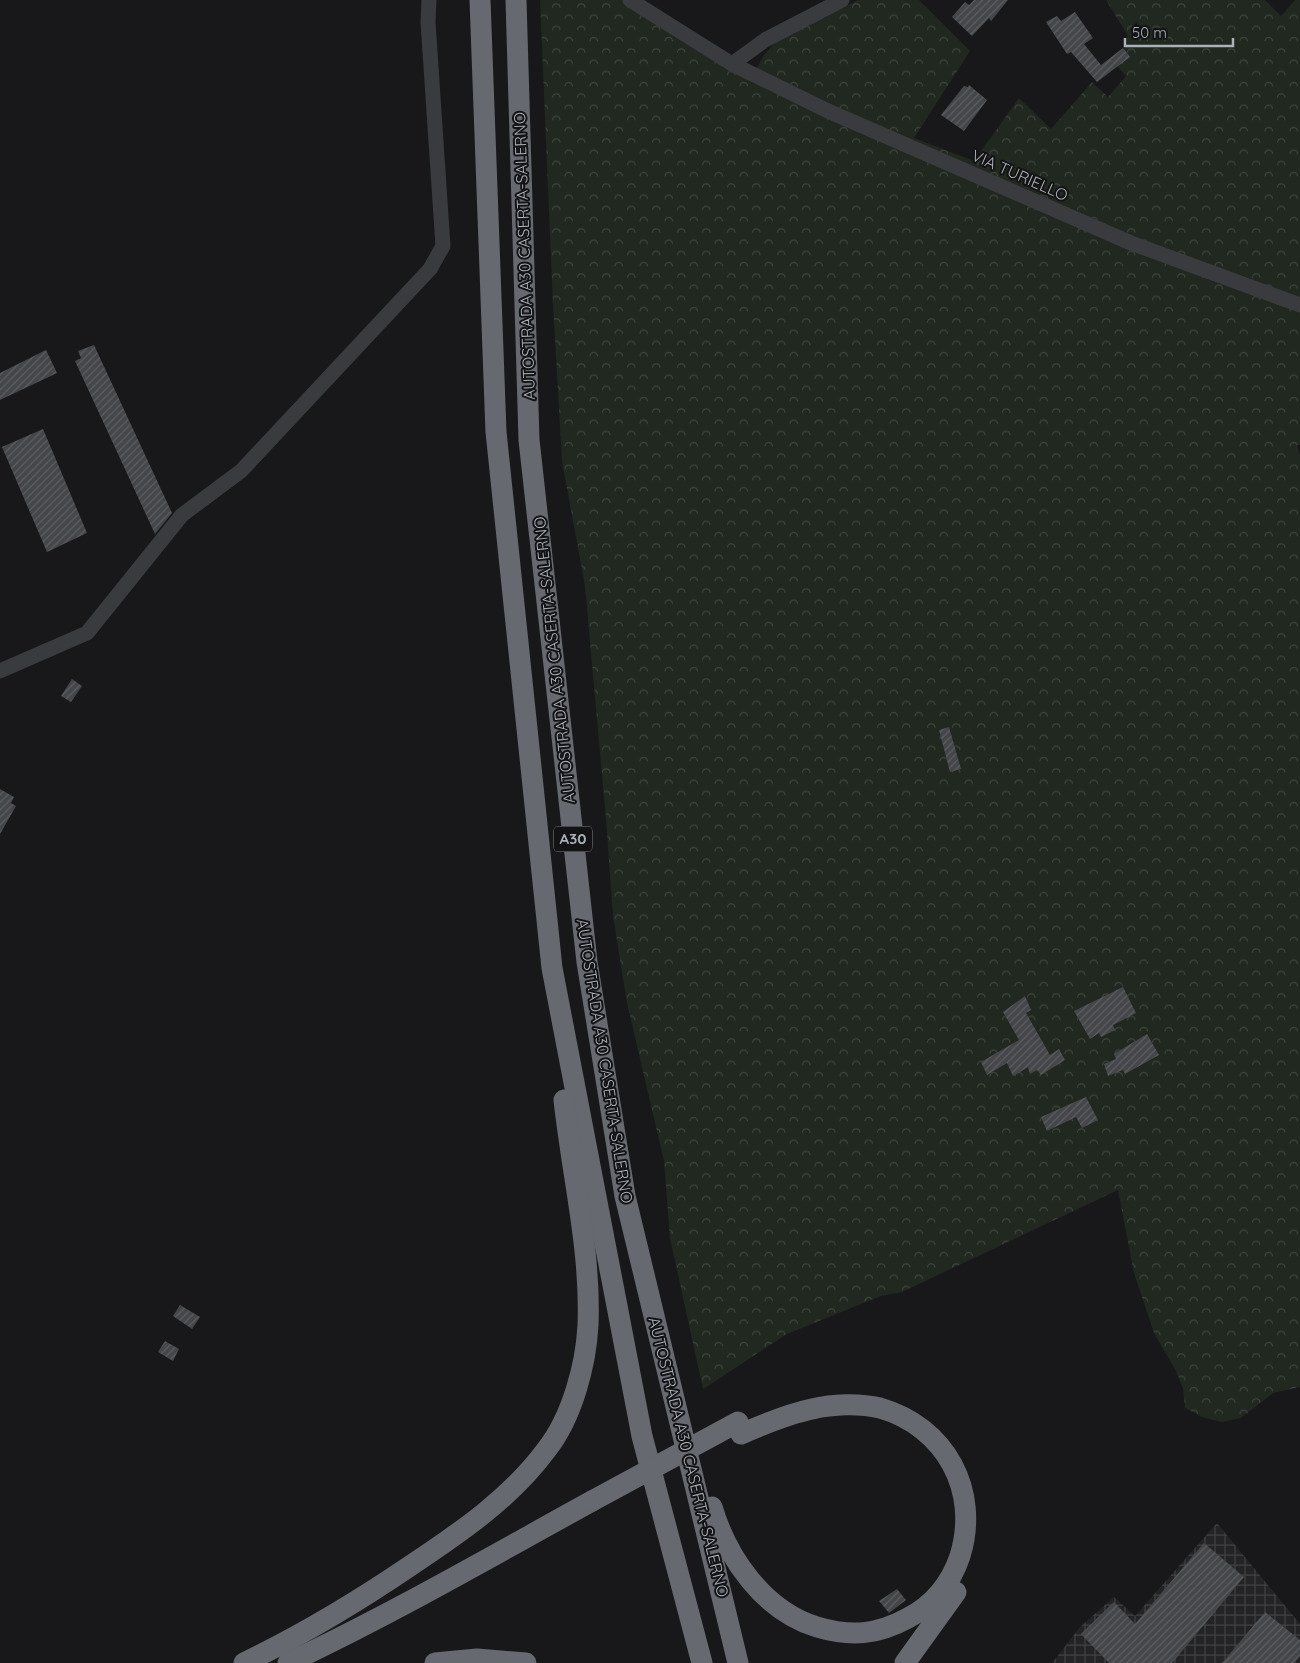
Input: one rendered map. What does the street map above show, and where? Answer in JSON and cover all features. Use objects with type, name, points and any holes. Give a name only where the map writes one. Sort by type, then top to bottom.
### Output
[{"type":"highway","name":"AUTOSTRADA A30 CASERTA-SALERNO","points":[[480,0],[496,432],[552,968],[642,1436],[702,1663]]},
{"type":"highway","name":"AUTOSTRADA A30 CASERTA-SALERNO","points":[[516,0],[529,440],[587,962],[626,1196],[738,1663]]},
{"type":"highway","points":[[244,1663],[285,1644],[461,1532],[498,1502],[523,1478],[548,1448],[563,1421],[581,1374],[588,1326],[584,1241],[564,1101],[565,1036]]},
{"type":"highway","points":[[626,1196],[654,1277],[704,1481],[714,1514],[727,1546],[742,1570],[760,1591],[783,1611],[810,1625],[838,1633],[867,1633],[894,1626],[918,1613],[934,1600],[947,1584],[964,1544],[966,1501],[960,1480],[942,1449],[928,1434],[898,1415],[878,1408],[836,1406],[814,1408],[740,1428]]},
{"type":"highway","points":[[317,1663],[396,1623],[594,1508],[785,1402],[837,1392],[859,1392],[904,1402],[939,1425],[955,1442],[967,1463],[975,1484],[979,1506],[980,1526],[970,1568],[957,1590],[905,1663]]},
{"type":"highway","points":[[288,1663],[594,1508]]},
{"type":"highway","points":[[435,1663],[477,1659],[526,1663]]},
{"type":"street","points":[[0,671],[87,633],[182,515],[241,471],[430,269],[443,246],[428,22],[429,0]]},
{"type":"street","name":"VIA TURIELLO","points":[[630,0],[732,64],[828,111],[1131,243],[1300,305]]},
{"type":"street","points":[[732,64],[765,40],[842,0]]},
{"type":"shaded area","points":[[1217,1523],[1300,1624],[1300,1663],[1052,1663],[1080,1627],[1114,1597],[1135,1616]]},
{"type":"green space","points":[[540,0],[627,0],[752,78],[762,58],[775,42],[858,0],[919,0],[970,51],[914,138],[974,161],[1019,98],[1051,129],[1092,82],[1108,97],[1126,76],[1111,59],[1127,46],[1127,34],[1106,0],[1265,0],[1281,16],[1295,0],[1300,0],[1300,445],[1297,445],[1300,456],[1300,1387],[1273,1393],[1241,1418],[1222,1422],[1202,1417],[1185,1408],[1183,1388],[1175,1369],[1154,1333],[1134,1273],[1118,1190],[902,1292],[881,1296],[787,1334],[703,1389],[670,1238],[664,1161],[627,1003],[613,916],[585,586],[562,461],[553,305]]},
{"type":"building","points":[[974,0],[1008,0],[991,21],[989,18],[972,36],[952,17],[965,2],[969,5]]},
{"type":"building","points":[[1075,12],[1093,38],[1084,44],[1101,65],[1123,48],[1130,57],[1097,82],[1071,52],[1067,54],[1046,22],[1057,16],[1061,21]]},
{"type":"building","points":[[969,85],[987,100],[964,131],[941,115],[964,86],[968,87]]},
{"type":"building","points":[[94,345],[172,513],[155,534],[75,361],[81,358],[78,351]]},
{"type":"building","points":[[46,350],[57,373],[0,400],[0,373]]},
{"type":"building","points":[[43,429],[87,533],[47,552],[2,447]]},
{"type":"building","points":[[72,679],[82,686],[71,702],[61,696]]},
{"type":"building","points":[[949,727],[961,769],[950,772],[939,730]]},
{"type":"building","points":[[0,789],[14,797],[11,803],[16,806],[0,834]]},
{"type":"building","points":[[1123,987],[1136,1013],[1113,1025],[1115,1030],[1101,1037],[1099,1033],[1090,1039],[1074,1011]]},
{"type":"building","points":[[1025,996],[1031,1010],[1026,1013],[1050,1055],[1059,1049],[1065,1060],[1041,1075],[1037,1070],[1030,1074],[1028,1067],[1013,1076],[1007,1063],[987,1075],[981,1062],[1019,1040],[1003,1012]]},
{"type":"building","points":[[1147,1034],[1159,1055],[1125,1074],[1123,1070],[1108,1076],[1104,1064],[1116,1059],[1114,1054]]},
{"type":"building","points":[[1086,1097],[1098,1120],[1082,1128],[1076,1117],[1047,1131],[1041,1117]]},
{"type":"building","points":[[180,1305],[200,1317],[192,1329],[173,1316]]},
{"type":"building","points":[[165,1341],[179,1349],[173,1361],[158,1352]]},
{"type":"building","points":[[1204,1543],[1244,1577],[1172,1663],[1109,1663],[1081,1634],[1114,1602],[1135,1624]]},
{"type":"building","points":[[897,1589],[906,1600],[889,1613],[879,1601]]},
{"type":"building","points":[[1265,1612],[1300,1640],[1300,1656],[1294,1663],[1222,1663]]}]
